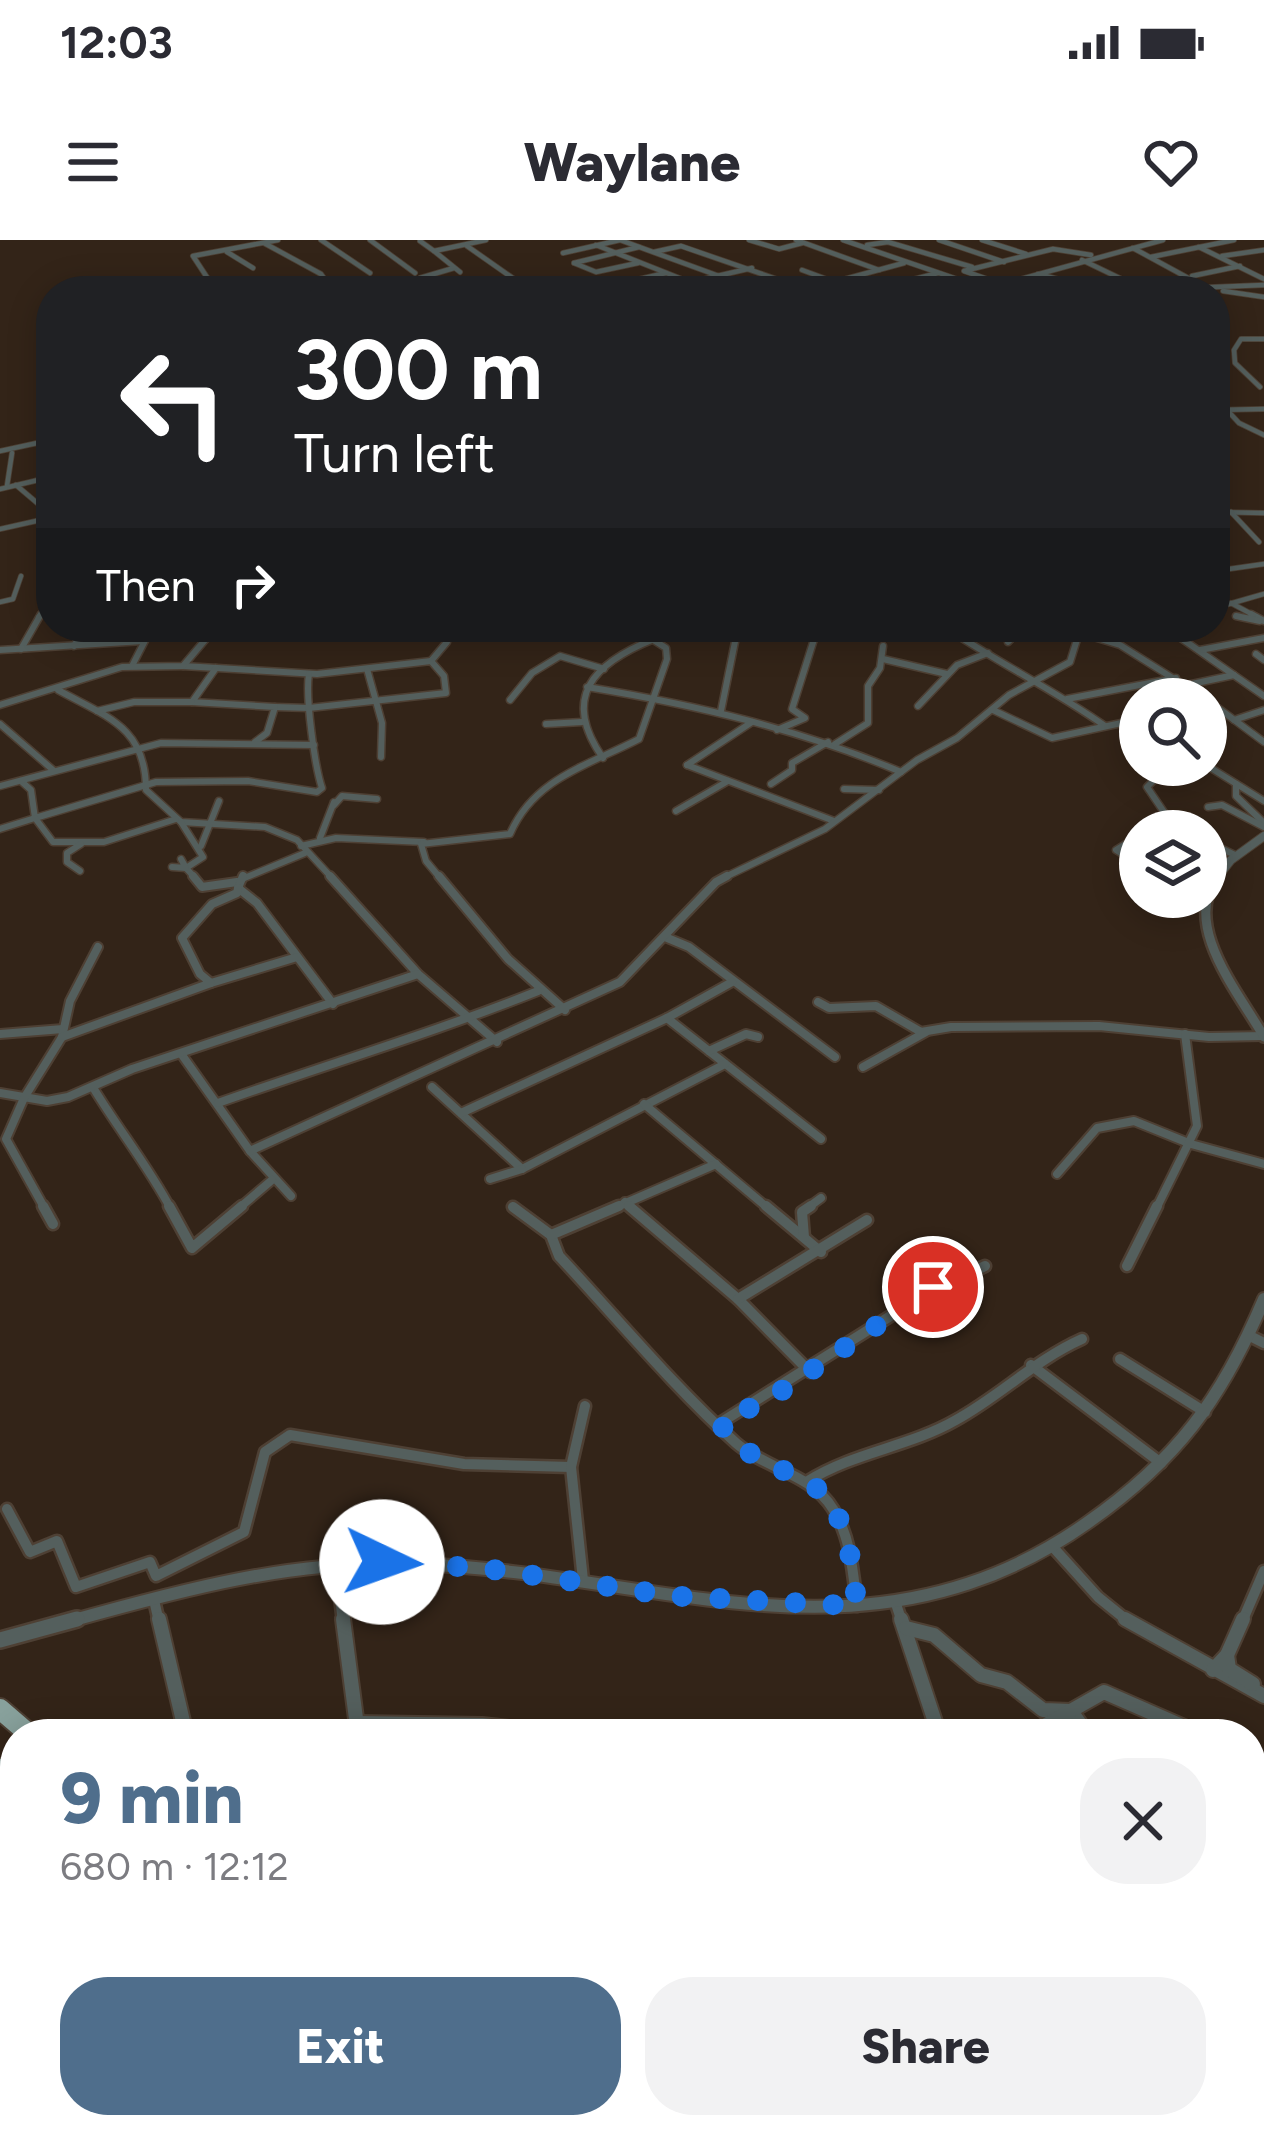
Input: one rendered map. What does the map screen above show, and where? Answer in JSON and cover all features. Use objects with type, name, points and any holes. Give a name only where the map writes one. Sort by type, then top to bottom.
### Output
[{"type":"street","points":[[247,240],[254,245]]},
{"type":"street","points":[[206,276],[193,256],[278,240]]},
{"type":"street","points":[[321,240],[370,273]]},
{"type":"street","points":[[370,240],[415,273]]},
{"type":"street","points":[[421,240],[457,270],[429,276]]},
{"type":"street","points":[[434,250],[487,240]]},
{"type":"street","points":[[563,253],[648,240]]},
{"type":"street","points":[[749,240],[779,249],[799,241],[879,270]]},
{"type":"street","points":[[843,240],[947,276]]},
{"type":"street","points":[[939,240],[1004,262]]},
{"type":"street","points":[[982,240],[1031,254]]},
{"type":"street","points":[[1138,240],[1152,243]]},
{"type":"street","points":[[1021,276],[1163,240]]},
{"type":"street","points":[[1151,257],[1234,240]]},
{"type":"street","points":[[622,241],[721,276],[752,268]]},
{"type":"street","points":[[862,246],[884,242],[978,269]]},
{"type":"street","points":[[1226,242],[1264,254]]},
{"type":"street","points":[[264,243],[322,276]]},
{"type":"street","points":[[596,245],[673,276]]},
{"type":"street","points":[[467,246],[510,276]]},
{"type":"street","points":[[654,252],[681,246],[773,276]]},
{"type":"street","points":[[639,247],[574,263],[599,274],[663,255]]},
{"type":"street","points":[[879,253],[904,247]]},
{"type":"street","points":[[1199,247],[1264,282]]},
{"type":"street","points":[[1133,248],[1189,276],[1240,266]]},
{"type":"street","points":[[977,276],[964,272],[1055,249],[1096,256]]},
{"type":"street","points":[[226,250],[253,268]]},
{"type":"street","points":[[1220,256],[1250,252]]},
{"type":"street","points":[[1082,260],[1116,276]]},
{"type":"street","points":[[857,276],[906,262]]},
{"type":"street","points":[[802,270],[818,276]]},
{"type":"street","points":[[1033,272],[1047,276]]},
{"type":"street","points":[[653,276],[666,273]]},
{"type":"street","points":[[926,276],[938,273]]},
{"type":"street","points":[[1230,284],[1264,282]]},
{"type":"street","points":[[1230,292],[1264,297]]},
{"type":"street","points":[[1260,387],[1235,363],[1234,350],[1240,339],[1264,339]]},
{"type":"street","points":[[1230,410],[1264,409]]},
{"type":"street","points":[[1230,413],[1264,435]]},
{"type":"street","points":[[36,444],[6,451],[10,485],[0,489],[36,480]]},
{"type":"street","points":[[16,485],[36,501]]},
{"type":"street","points":[[1231,512],[1264,513]]},
{"type":"street","points":[[1230,568],[1264,562],[1261,541],[1231,512]]},
{"type":"street","points":[[0,529],[36,521]]},
{"type":"street","points":[[0,602],[13,599],[21,576]]},
{"type":"street","points":[[1231,603],[1264,594]]},
{"type":"street","points":[[1231,603],[1264,621]]},
{"type":"street","points":[[1236,616],[1264,621]]},
{"type":"street","points":[[21,649],[36,619]]},
{"type":"street","points":[[1200,650],[1264,638]]},
{"type":"street","points":[[74,646],[76,642]]},
{"type":"street","points":[[0,650],[129,642]]},
{"type":"street","points":[[132,666],[143,642]]},
{"type":"street","points":[[183,666],[203,642]]},
{"type":"street","points":[[0,704],[132,666],[309,674],[431,661],[447,642]]},
{"type":"street","points":[[603,758],[590,744],[578,708],[587,687],[604,669],[626,648],[645,642]]},
{"type":"street","points":[[320,838],[424,842],[510,834],[518,814],[537,791],[639,739],[667,659],[666,648],[658,642]]},
{"type":"street","points":[[721,711],[735,642]]},
{"type":"street","points":[[777,730],[805,718],[792,709],[813,642]]},
{"type":"street","points":[[970,642],[1105,727]]},
{"type":"street","points":[[250,1151],[620,982],[716,882],[834,821],[1009,694],[1070,662],[1076,642]]},
{"type":"street","points":[[1116,642],[1176,678]]},
{"type":"street","points":[[1188,642],[1264,696]]},
{"type":"street","points":[[771,784],[792,770],[792,763],[868,723],[868,686],[883,659],[883,646]]},
{"type":"street","points":[[918,706],[947,673],[988,653]]},
{"type":"street","points":[[510,700],[532,673],[560,656],[604,669]]},
{"type":"street","points":[[883,659],[947,673]]},
{"type":"street","points":[[97,711],[134,702],[309,708],[446,693],[444,676],[431,661]]},
{"type":"street","points":[[192,702],[216,668]]},
{"type":"street","points":[[367,669],[379,701],[385,741],[381,757]]},
{"type":"street","points":[[309,674],[303,698],[309,708],[320,789],[337,801],[377,799]]},
{"type":"street","points":[[1220,678],[1234,675]]},
{"type":"street","points":[[1251,686],[1264,684]]},
{"type":"street","points":[[587,687],[721,711],[832,743],[902,772]]},
{"type":"street","points":[[58,689],[97,711],[140,747],[146,760],[146,790],[201,846],[203,857],[172,867]]},
{"type":"street","points":[[1067,699],[1119,689]]},
{"type":"street","points":[[248,744],[267,733],[275,707]]},
{"type":"street","points":[[993,710],[1013,714],[1040,735],[1054,739],[1119,724]]},
{"type":"street","points":[[1234,720],[1264,710]]},
{"type":"street","points":[[1227,715],[1264,742]]},
{"type":"street","points":[[547,724],[582,722]]},
{"type":"street","points":[[752,722],[687,766],[834,821]]},
{"type":"street","points":[[0,724],[26,742],[52,770]]},
{"type":"street","points":[[0,786],[140,747],[180,741],[288,748],[314,745]]},
{"type":"street","points":[[1227,778],[1264,801]]},
{"type":"street","points":[[21,781],[32,790],[35,818],[53,842],[81,844],[121,838],[178,820],[278,830],[303,849],[461,1016],[471,1017],[497,1042]]},
{"type":"street","points":[[676,811],[728,781]]},
{"type":"street","points":[[0,830],[146,784],[248,782],[310,793],[320,789]]},
{"type":"street","points":[[1236,784],[1236,796],[1264,825]]},
{"type":"street","points":[[844,789],[879,790]]},
{"type":"street","points":[[201,846],[219,801]]},
{"type":"street","points":[[184,863],[202,887],[237,885],[253,871],[320,838],[337,801]]},
{"type":"street","points":[[1208,807],[1222,805],[1264,825]]},
{"type":"street","points":[[1227,872],[1237,856],[1264,836]]},
{"type":"street","points":[[424,842],[426,861],[538,991],[565,1010]]},
{"type":"street","points":[[80,871],[67,862],[67,853],[81,844]]},
{"type":"street","points":[[1227,851],[1237,856]]},
{"type":"street","points":[[237,885],[257,903],[333,1004]]},
{"type":"street","points":[[211,983],[200,974],[182,938],[207,909],[237,893],[237,885]]},
{"type":"street","points":[[1205,918],[1204,932],[1263,1036]]},
{"type":"street","points":[[665,937],[689,947],[836,1058]]},
{"type":"street","points":[[0,1154],[24,1098],[63,1033],[70,1001],[98,947]]},
{"type":"street","points":[[0,1034],[63,1033],[297,957]]},
{"type":"street","points":[[0,1093],[46,1101],[94,1089],[132,1070],[418,974]]},
{"type":"street","points":[[461,1113],[668,1018],[732,982]]},
{"type":"street","points":[[218,1103],[538,991]]},
{"type":"street","points":[[318,1008],[325,994]]},
{"type":"street","points":[[818,1002],[829,1008],[876,1006],[921,1032],[1099,1026],[1263,1036]]},
{"type":"street","points":[[668,1018],[821,1139]]},
{"type":"street","points":[[863,1067],[928,1031]]},
{"type":"street","points":[[709,1052],[746,1034],[758,1037]]},
{"type":"street","points":[[1127,1266],[1197,1126],[1185,1034]]},
{"type":"street","points":[[182,1054],[272,1180],[291,1196]]},
{"type":"street","points":[[490,1179],[522,1169],[725,1064]]},
{"type":"street","points":[[432,1087],[522,1169]]},
{"type":"street","points":[[94,1089],[119,1131],[144,1159],[192,1248],[272,1180]]},
{"type":"street","points":[[644,1104],[821,1252]]},
{"type":"street","points":[[1058,1174],[1084,1137],[1109,1124],[1134,1121],[1191,1144],[1264,1164]]},
{"type":"street","points":[[6,1138],[53,1224]]},
{"type":"street","points":[[551,1235],[716,1164]]},
{"type":"street","points":[[804,1238],[802,1212],[821,1198]]},
{"type":"street","points":[[625,1202],[738,1299],[810,1372]]},
{"type":"street","points":[[513,1207],[551,1235],[560,1256],[749,1454],[775,1470],[808,1481],[841,1523],[851,1555],[857,1606]]},
{"type":"street","points":[[738,1299],[867,1220]]},
{"type":"street","points":[[720,1423],[810,1372],[933,1287],[985,1266]]},
{"type":"street","points":[[0,1640],[154,1600],[336,1565],[483,1568],[674,1596],[896,1604],[959,1585],[1052,1546],[1116,1502],[1161,1463],[1204,1412],[1264,1299]]},
{"type":"street","points":[[1248,1335],[1264,1343]]},
{"type":"street","points":[[808,1481],[851,1458],[940,1429],[1030,1365],[1082,1339]]},
{"type":"street","points":[[1120,1359],[1204,1412]]},
{"type":"street","points":[[1030,1365],[1161,1463]]},
{"type":"street","points":[[584,1580],[571,1467],[585,1406]]},
{"type":"street","points":[[8,1509],[30,1552],[57,1541],[76,1588],[149,1562],[156,1576],[244,1532],[265,1452],[290,1436],[514,1471],[571,1467]]},
{"type":"street","points":[[1052,1546],[1070,1571],[1127,1626],[1264,1694]]},
{"type":"street","points":[[336,1565],[356,1719]]},
{"type":"street","points":[[1214,1670],[1227,1655],[1264,1571]]},
{"type":"street","points":[[154,1600],[182,1719]]},
{"type":"street","points":[[896,1604],[934,1719]]},
{"type":"street","points":[[906,1628],[934,1635],[981,1675],[1007,1682],[1043,1710],[1071,1711]]},
{"type":"street","points":[[1227,1655],[1228,1669],[1264,1694]]},
{"type":"street","points":[[1057,1719],[1105,1692],[1166,1719]]},
{"type":"street","points":[[1071,1711],[1077,1719]]},
{"type":"route","points":[[382,1562],[483,1568],[674,1596],[857,1606],[851,1555],[841,1523],[823,1496],[808,1481],[775,1470],[749,1454],[720,1423],[777,1394],[933,1287]]}]
